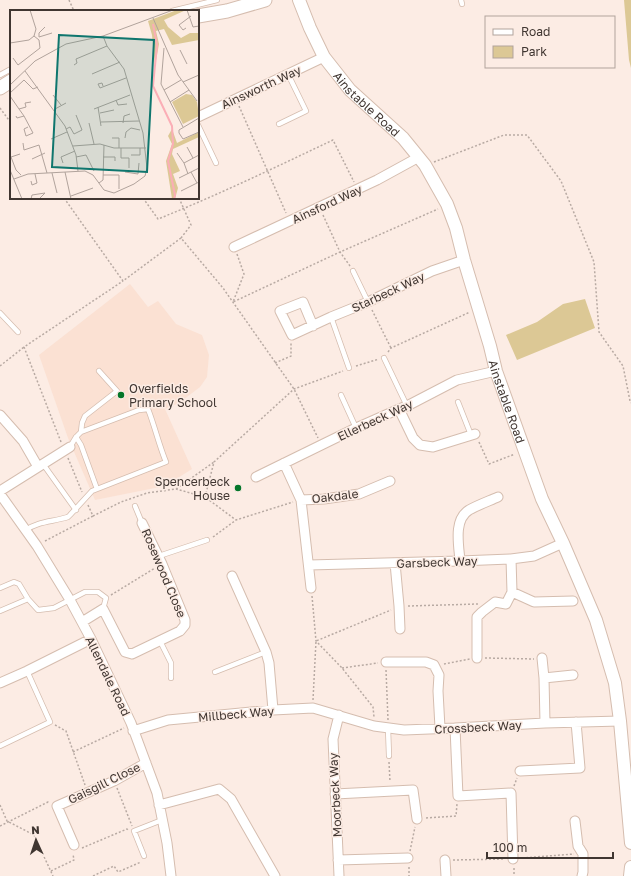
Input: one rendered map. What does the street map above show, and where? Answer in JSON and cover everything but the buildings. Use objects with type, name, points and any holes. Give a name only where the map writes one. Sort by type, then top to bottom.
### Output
[{"type":"main road","points":[[199,16],[227,11],[265,0]]},
{"type":"main road","points":[[0,88],[10,82]]},
{"type":"street","name":"Ainstable Road","points":[[299,0],[324,57],[350,90],[403,138],[422,161],[447,204],[456,228],[496,371],[542,499],[563,543],[596,620],[615,683],[631,843]]},
{"type":"street","name":"Ainsworth Way","points":[[199,117],[324,57]]},
{"type":"street","name":"Ainsford Way","points":[[234,247],[377,180],[422,161]]},
{"type":"street","name":"Starbeck Way","points":[[292,335],[368,302],[432,270],[464,260]]},
{"type":"street","points":[[292,335],[280,311],[303,302],[313,326]]},
{"type":"street","name":"Ellerbeck Way","points":[[256,477],[457,380],[496,371]]},
{"type":"street","points":[[403,407],[413,438],[420,445],[433,448],[473,434]]},
{"type":"street","points":[[0,415],[23,441],[40,465]]},
{"type":"street","points":[[0,493],[40,465],[70,447]]},
{"type":"street","points":[[284,463],[301,500],[311,588]]},
{"type":"street","name":"Oakdale","points":[[301,500],[324,499],[359,494],[390,481]]},
{"type":"street","name":"Allendale Road","points":[[0,493],[37,546],[70,600],[91,639],[132,728],[157,793],[167,843],[171,876]]},
{"type":"street","points":[[460,561],[458,528],[462,517],[468,511],[498,497]]},
{"type":"street","name":"Rosewood Close","points":[[103,609],[125,652],[132,654],[180,631],[185,625],[185,620],[159,556],[142,523]]},
{"type":"street","name":"Garsbeck Way","points":[[309,565],[511,559],[534,556],[563,543]]},
{"type":"street","points":[[477,658],[477,617],[495,602],[506,604],[512,592],[511,559]]},
{"type":"street","points":[[395,563],[400,629]]},
{"type":"street","points":[[232,576],[266,652],[269,663],[273,710]]},
{"type":"street","points":[[512,592],[534,602],[573,601]]},
{"type":"street","points":[[82,622],[103,609]]},
{"type":"street","points":[[0,683],[28,671],[91,639]]},
{"type":"street","points":[[542,658],[545,723]]},
{"type":"street","points":[[386,662],[426,662],[434,665],[439,675],[438,691],[440,728]]},
{"type":"street","points":[[544,678],[573,675]]},
{"type":"street","name":"Millbeck Way","points":[[132,728],[168,720],[273,710],[313,708],[339,715]]},
{"type":"street","name":"Crossbeck Way","points":[[339,715],[374,726],[404,730],[620,721]]},
{"type":"street","name":"Moorbeck Way","points":[[339,715],[332,739],[339,876]]},
{"type":"street","points":[[520,771],[580,768],[576,722]]},
{"type":"street","points":[[455,728],[458,796],[511,793],[513,859]]},
{"type":"street","name":"Gaisgill Close","points":[[74,848],[57,806],[114,781],[146,763]]},
{"type":"street","points":[[159,805],[219,789],[231,799],[275,876]]},
{"type":"street","points":[[335,794],[413,790],[417,819]]},
{"type":"street","points":[[575,821],[578,846],[583,854],[582,876]]},
{"type":"street","points":[[338,860],[408,858]]},
{"type":"street","points":[[446,860],[446,876]]},
{"type":"street","points":[[630,876],[631,867]]},
{"type":"lane","points":[[176,10],[216,0]]},
{"type":"lane","points":[[0,75],[10,70]]},
{"type":"lane","points":[[279,124],[306,112],[288,74]]},
{"type":"lane","points":[[199,127],[216,163]]},
{"type":"lane","points":[[353,271],[368,302]]},
{"type":"lane","points":[[0,313],[18,332]]},
{"type":"lane","points":[[332,317],[349,368]]},
{"type":"lane","points":[[384,358],[403,407]]},
{"type":"lane","points":[[81,432],[82,423],[86,416],[117,392],[99,371]]},
{"type":"lane","points":[[341,395],[356,428]]},
{"type":"lane","points":[[458,402],[473,434]]},
{"type":"lane","points":[[26,530],[38,523],[68,517],[92,491],[166,462],[148,410],[139,410],[81,432],[70,447]]},
{"type":"lane","points":[[76,437],[97,489]]},
{"type":"lane","points":[[40,465],[76,510]]},
{"type":"lane","points":[[134,506],[142,523]]},
{"type":"lane","points":[[159,556],[207,540]]},
{"type":"lane","points":[[0,588],[14,582],[19,584],[28,599],[38,610],[54,608],[85,592],[98,592],[106,598],[103,609]]},
{"type":"lane","points":[[0,611],[28,599]]},
{"type":"lane","points":[[160,641],[171,663],[171,678]]},
{"type":"lane","points":[[215,672],[266,652]]},
{"type":"lane","points":[[0,746],[50,722],[28,671]]},
{"type":"lane","points":[[388,728],[389,756]]},
{"type":"lane","points":[[144,856],[134,832],[162,820]]},
{"type":"path","points":[[69,0],[74,10]]},
{"type":"path","points":[[236,99],[290,222]]},
{"type":"path","points":[[0,108],[10,122]]},
{"type":"path","points":[[422,161],[504,135],[527,135],[561,181],[594,262],[599,332],[623,366],[631,403]]},
{"type":"path","points":[[144,199],[158,219],[184,209],[334,140],[358,189]]},
{"type":"path","points":[[65,199],[123,280],[181,238],[191,225],[179,199]]},
{"type":"path","points":[[233,302],[447,204]]},
{"type":"path","points":[[320,208],[340,252],[353,271]]},
{"type":"path","points":[[181,238],[223,288],[294,390],[321,445]]},
{"type":"path","points":[[233,302],[244,274],[234,247]]},
{"type":"path","points":[[368,302],[391,348]]},
{"type":"path","points":[[176,489],[214,462],[294,390],[349,368],[384,358],[391,348],[478,308]]},
{"type":"path","points":[[275,363],[291,356],[292,335]]},
{"type":"path","points":[[0,366],[24,347]]},
{"type":"path","points":[[473,434],[489,464],[524,450]]},
{"type":"path","points":[[205,497],[214,462]]},
{"type":"path","points":[[37,546],[92,516]]},
{"type":"path","points":[[311,588],[316,641],[313,708]]},
{"type":"path","points":[[316,641],[399,606],[495,602]]},
{"type":"path","points":[[316,641],[342,668],[373,707],[374,726]]},
{"type":"path","points":[[434,665],[477,658],[528,660],[542,658]]},
{"type":"path","points":[[342,668],[386,662],[388,728]]},
{"type":"path","points":[[50,722],[66,731],[87,793]]},
{"type":"path","points":[[73,752],[132,728]]},
{"type":"path","points":[[389,756],[391,791]]},
{"type":"path","points":[[511,793],[520,771]]},
{"type":"path","points":[[114,781],[134,832]]},
{"type":"path","points":[[409,876],[408,858],[417,819],[456,816],[458,796]]},
{"type":"path","points":[[0,826],[7,821],[48,802],[51,808],[57,806]]},
{"type":"path","points":[[0,805],[7,821],[34,835],[53,876]]},
{"type":"path","points":[[51,871],[74,860],[74,848],[127,829],[134,832]]},
{"type":"path","points":[[446,860],[513,859],[583,854]]},
{"type":"path","points":[[93,876],[114,866],[118,872],[145,860],[144,856]]},
{"type":"path","points":[[513,859],[514,876]]},
{"type":"shaded area","name":"Overfields Primary School","points":[[130,284],[148,307],[158,301],[176,324],[202,335],[209,355],[207,377],[200,387],[179,403],[165,409],[192,469],[165,486],[95,500],[68,438],[39,355]]},
{"type":"green space","points":[[624,0],[631,0],[631,68],[629,60]]},
{"type":"green space","points":[[585,299],[595,328],[517,360],[506,335],[537,322],[563,304]]},
{"type":"place","name":"Overfields Primary School","points":[[121,395]]},
{"type":"place","name":"Spencerbeck House","points":[[238,488]]}]
